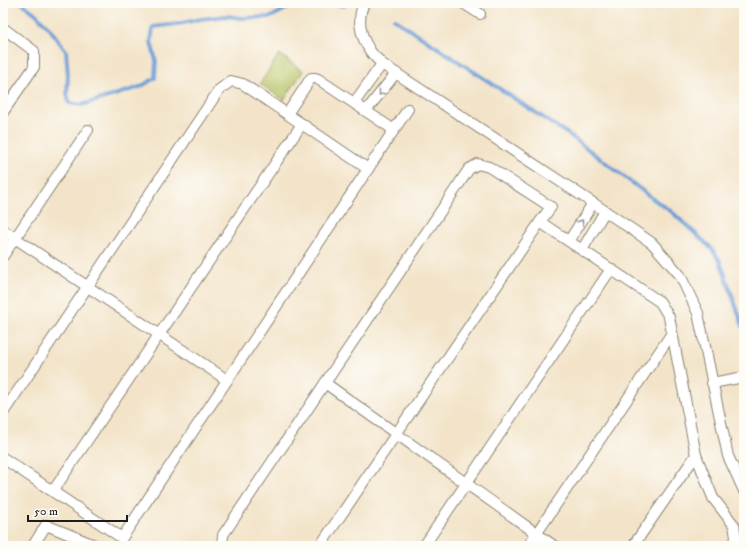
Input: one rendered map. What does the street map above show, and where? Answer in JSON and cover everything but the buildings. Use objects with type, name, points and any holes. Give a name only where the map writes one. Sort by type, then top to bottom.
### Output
[{"type":"street","points":[[364,3],[359,20],[361,33],[369,50],[382,64],[652,243],[680,275],[698,313],[728,456],[744,491]]},
{"type":"street","points":[[463,3],[480,14]]},
{"type":"street","points":[[3,28],[34,51],[34,67],[3,112]]},
{"type":"street","points":[[354,103],[382,64]]},
{"type":"street","points":[[366,111],[396,74]]},
{"type":"street","points":[[287,114],[311,78],[318,78],[394,130]]},
{"type":"street","points":[[3,413],[219,90],[232,81],[243,84],[368,169]]},
{"type":"street","points":[[3,458],[122,538],[408,109]]},
{"type":"street","points":[[53,491],[302,124]]},
{"type":"street","points":[[3,256],[88,130]]},
{"type":"street","points":[[222,546],[223,535],[469,169],[478,164],[489,167],[551,207],[320,546]]},
{"type":"street","points":[[568,241],[593,203]]},
{"type":"street","points":[[582,250],[605,211]]},
{"type":"street","points":[[540,222],[660,302],[669,316],[696,455],[712,498],[734,525],[736,537],[734,546]]},
{"type":"street","points":[[3,230],[227,380]]},
{"type":"street","points":[[424,546],[610,269]]},
{"type":"street","points":[[528,546],[672,333]]},
{"type":"street","points":[[712,383],[744,377]]},
{"type":"street","points":[[325,383],[554,546]]},
{"type":"street","points":[[633,546],[696,455]]},
{"type":"street","points":[[33,546],[46,526],[97,546]]},
{"type":"green space","points":[[279,54],[303,71],[284,100],[260,84]]},
{"type":"waterway","points":[[22,3],[36,14],[50,29],[66,51],[68,75],[67,93],[69,103],[82,105],[140,87],[155,78],[156,61],[151,42],[153,27],[226,16],[241,18],[271,17],[299,3]]},
{"type":"waterway","points":[[334,3],[344,6]]},
{"type":"waterway","points":[[394,19],[568,134],[672,212],[711,248],[720,261],[744,329]]}]
